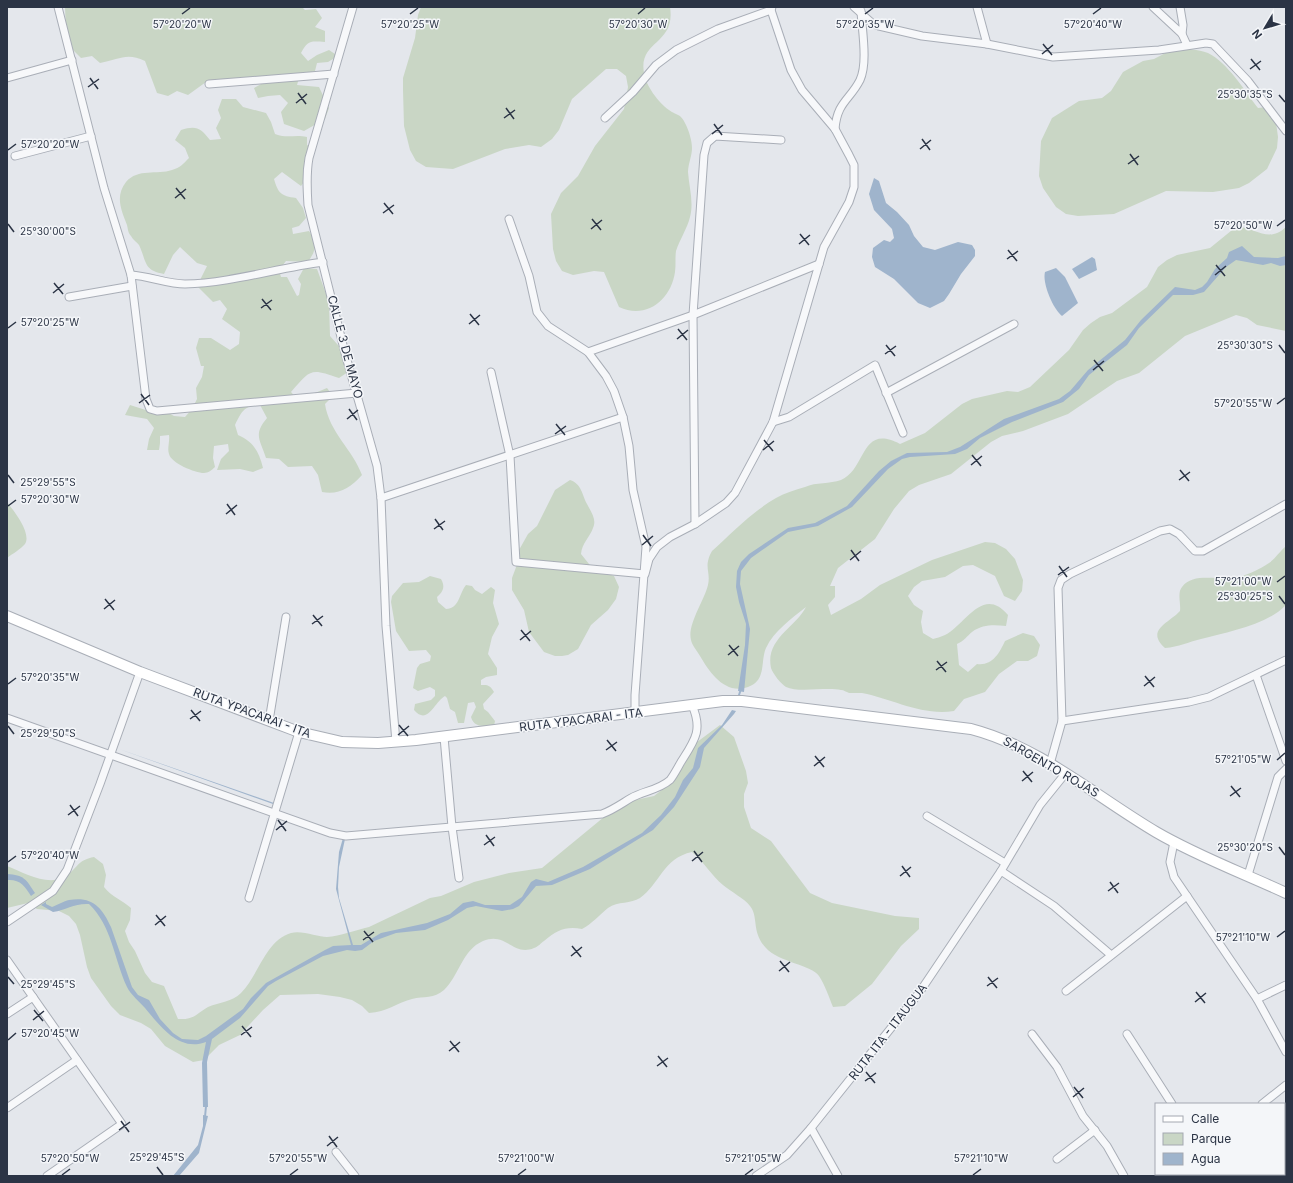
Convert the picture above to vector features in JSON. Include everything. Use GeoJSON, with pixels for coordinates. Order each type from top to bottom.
{"type":"FeatureCollection","features":[{"type":"Feature","properties":{"kind":"street"},"geometry":{"type":"LineString","coordinates":[[58,7],[104,188],[131,276],[146,399],[150,409],[157,411],[357,393]]}},
{"type":"Feature","properties":{"kind":"street","name":"CALLE 3 DE MAYO"},"geometry":{"type":"LineString","coordinates":[[353,7],[309,158],[306,174],[308,205],[377,466],[381,498],[386,626],[396,742]]}},
{"type":"Feature","properties":{"kind":"street"},"geometry":{"type":"LineString","coordinates":[[854,7],[861,9],[872,23],[879,26],[922,36],[987,44],[1053,57],[1159,50],[1187,45],[1206,43],[1213,44],[1222,51],[1248,81],[1286,131]]}},
{"type":"Feature","properties":{"kind":"street"},"geometry":{"type":"LineString","coordinates":[[977,7],[987,44]]}},
{"type":"Feature","properties":{"kind":"street"},"geometry":{"type":"LineString","coordinates":[[1153,7],[1182,34],[1187,45]]}},
{"type":"Feature","properties":{"kind":"street"},"geometry":{"type":"LineString","coordinates":[[1180,7],[1183,25],[1182,34]]}},
{"type":"Feature","properties":{"kind":"street"},"geometry":{"type":"LineString","coordinates":[[605,118],[633,92],[656,65],[676,50],[718,29],[771,8],[791,70],[802,90],[835,129],[854,165],[854,187],[849,202],[824,247],[773,422],[735,492],[726,503],[695,524],[670,537],[657,547],[649,559],[645,574]]}},
{"type":"Feature","properties":{"kind":"street"},"geometry":{"type":"LineString","coordinates":[[835,129],[836,116],[842,103],[860,80],[863,68],[861,9]]}},
{"type":"Feature","properties":{"kind":"street"},"geometry":{"type":"LineString","coordinates":[[7,78],[72,60]]}},
{"type":"Feature","properties":{"kind":"street"},"geometry":{"type":"LineString","coordinates":[[209,84],[334,74]]}},
{"type":"Feature","properties":{"kind":"street"},"geometry":{"type":"LineString","coordinates":[[15,156],[91,136]]}},
{"type":"Feature","properties":{"kind":"street"},"geometry":{"type":"LineString","coordinates":[[695,524],[693,315],[706,143],[716,136],[781,140]]}},
{"type":"Feature","properties":{"kind":"street"},"geometry":{"type":"LineString","coordinates":[[509,219],[529,276],[537,312],[548,326],[588,352],[606,376],[614,391],[623,417],[629,446],[633,490],[646,547],[635,713]]}},
{"type":"Feature","properties":{"kind":"street"},"geometry":{"type":"LineString","coordinates":[[131,276],[142,276],[183,284],[205,282],[323,262]]}},
{"type":"Feature","properties":{"kind":"street"},"geometry":{"type":"LineString","coordinates":[[588,352],[693,315],[819,264]]}},
{"type":"Feature","properties":{"kind":"street"},"geometry":{"type":"LineString","coordinates":[[69,297],[132,286]]}},
{"type":"Feature","properties":{"kind":"street"},"geometry":{"type":"LineString","coordinates":[[886,393],[1014,324]]}},
{"type":"Feature","properties":{"kind":"street"},"geometry":{"type":"LineString","coordinates":[[773,422],[789,417],[875,365],[903,433]]}},
{"type":"Feature","properties":{"kind":"street"},"geometry":{"type":"LineString","coordinates":[[491,372],[510,456],[516,562],[645,574]]}},
{"type":"Feature","properties":{"kind":"street"},"geometry":{"type":"LineString","coordinates":[[381,498],[623,417]]}},
{"type":"Feature","properties":{"kind":"street"},"geometry":{"type":"LineString","coordinates":[[1050,764],[1062,721],[1058,588],[1061,580],[1076,571],[1160,531],[1170,529],[1179,534],[1195,551],[1203,551],[1286,504]]}},
{"type":"Feature","properties":{"kind":"street","name":"RUTA YPACARAI - ITA"},"geometry":{"type":"LineString","coordinates":[[7,616],[140,672],[269,721],[299,732],[342,742],[378,743],[444,737],[723,701]]}},
{"type":"Feature","properties":{"kind":"street"},"geometry":{"type":"LineString","coordinates":[[269,721],[286,617]]}},
{"type":"Feature","properties":{"kind":"street"},"geometry":{"type":"LineString","coordinates":[[1062,721],[1189,702],[1209,697],[1286,660]]}},
{"type":"Feature","properties":{"kind":"street"},"geometry":{"type":"LineString","coordinates":[[7,922],[53,891],[67,870],[111,755],[140,672]]}},
{"type":"Feature","properties":{"kind":"street"},"geometry":{"type":"LineString","coordinates":[[1256,675],[1286,761]]}},
{"type":"Feature","properties":{"kind":"street","name":"SARGENTO ROJAS"},"geometry":{"type":"LineString","coordinates":[[723,701],[742,700],[971,729],[996,735],[1050,764],[1174,842],[1286,893]]}},
{"type":"Feature","properties":{"kind":"street"},"geometry":{"type":"LineString","coordinates":[[7,718],[111,755],[277,808],[330,833],[344,836],[602,814],[616,809],[632,798],[649,792],[670,779],[693,743],[697,732],[697,718],[692,705]]}},
{"type":"Feature","properties":{"kind":"street"},"geometry":{"type":"LineString","coordinates":[[249,898],[299,732]]}},
{"type":"Feature","properties":{"kind":"street"},"geometry":{"type":"LineString","coordinates":[[444,737],[452,827],[459,878]]}},
{"type":"Feature","properties":{"kind":"street"},"geometry":{"type":"LineString","coordinates":[[1248,875],[1278,777],[1286,769]]}},
{"type":"Feature","properties":{"kind":"street","name":"RUTA ITA - ITAUGUA"},"geometry":{"type":"LineString","coordinates":[[756,1176],[787,1155],[811,1128],[919,993],[1002,871],[1005,863],[1040,806],[1066,774]]}},
{"type":"Feature","properties":{"kind":"street"},"geometry":{"type":"LineString","coordinates":[[927,816],[1005,863]]}},
{"type":"Feature","properties":{"kind":"street"},"geometry":{"type":"LineString","coordinates":[[1174,842],[1170,862],[1174,877],[1258,999],[1286,1052]]}},
{"type":"Feature","properties":{"kind":"street"},"geometry":{"type":"LineString","coordinates":[[1002,871],[1054,906],[1111,955]]}},
{"type":"Feature","properties":{"kind":"street"},"geometry":{"type":"LineString","coordinates":[[1066,991],[1187,896]]}},
{"type":"Feature","properties":{"kind":"street"},"geometry":{"type":"LineString","coordinates":[[7,960],[122,1124],[47,1176]]}},
{"type":"Feature","properties":{"kind":"street"},"geometry":{"type":"LineString","coordinates":[[1258,999],[1286,985]]}},
{"type":"Feature","properties":{"kind":"street"},"geometry":{"type":"LineString","coordinates":[[7,1014],[33,997]]}},
{"type":"Feature","properties":{"kind":"street"},"geometry":{"type":"LineString","coordinates":[[1032,1034],[1057,1067],[1083,1116],[1107,1146],[1124,1176]]}},
{"type":"Feature","properties":{"kind":"street"},"geometry":{"type":"LineString","coordinates":[[1127,1034],[1171,1103]]}},
{"type":"Feature","properties":{"kind":"street"},"geometry":{"type":"LineString","coordinates":[[7,1108],[77,1060]]}},
{"type":"Feature","properties":{"kind":"street"},"geometry":{"type":"LineString","coordinates":[[1263,1103],[1286,1085]]}},
{"type":"Feature","properties":{"kind":"street"},"geometry":{"type":"LineString","coordinates":[[811,1128],[838,1176]]}},
{"type":"Feature","properties":{"kind":"street"},"geometry":{"type":"LineString","coordinates":[[1057,1159],[1095,1130]]}},
{"type":"Feature","properties":{"kind":"street"},"geometry":{"type":"LineString","coordinates":[[336,1152],[355,1176]]}},
{"type":"Feature","properties":{"kind":"green space"},"geometry":{"type":"Polygon","coordinates":[[[65,7],[302,7],[305,10],[316,9],[322,18],[315,27],[325,31],[325,42],[310,42],[301,53],[308,61],[329,50],[338,56],[328,62],[317,63],[315,71],[300,75],[297,85],[319,87],[329,108],[325,119],[304,131],[284,124],[281,112],[288,103],[280,95],[258,98],[254,88],[272,78],[239,78],[229,84],[206,82],[188,95],[177,91],[168,96],[157,93],[145,61],[138,58],[127,57],[100,63],[92,56],[81,58],[73,50],[66,32],[65,7]]]}},
{"type":"Feature","properties":{"kind":"green space"},"geometry":{"type":"Polygon","coordinates":[[[421,7],[670,7],[668,29],[646,54],[644,73],[647,83],[657,98],[665,107],[681,117],[688,130],[692,148],[688,172],[692,206],[689,221],[676,251],[673,282],[663,299],[656,305],[639,311],[619,307],[604,272],[594,271],[573,275],[562,271],[556,261],[553,249],[551,214],[561,193],[578,176],[595,146],[624,109],[628,87],[626,76],[617,69],[606,69],[572,99],[559,130],[552,139],[541,147],[529,145],[505,149],[453,169],[426,167],[416,161],[410,150],[404,126],[403,78],[415,38],[418,15],[421,7]]]}},
{"type":"Feature","properties":{"kind":"green space"},"geometry":{"type":"Polygon","coordinates":[[[1175,48],[1192,49],[1208,53],[1215,57],[1229,70],[1258,108],[1267,107],[1275,115],[1278,137],[1277,148],[1267,169],[1249,183],[1239,188],[1213,192],[1166,191],[1114,214],[1078,216],[1066,214],[1056,207],[1043,188],[1039,176],[1041,141],[1052,118],[1079,101],[1102,98],[1111,91],[1123,72],[1143,61],[1154,59],[1175,48]]]}},
{"type":"Feature","properties":{"kind":"green space"},"geometry":{"type":"Polygon","coordinates":[[[222,99],[236,99],[243,107],[266,113],[275,134],[307,137],[307,145],[311,147],[308,177],[301,186],[282,172],[274,179],[277,188],[281,193],[296,198],[303,208],[306,218],[299,226],[292,228],[293,234],[309,231],[314,240],[315,247],[308,262],[286,261],[279,270],[281,277],[287,277],[297,296],[299,295],[301,284],[298,279],[304,268],[317,269],[329,302],[330,336],[345,353],[348,372],[339,378],[322,373],[312,373],[307,375],[291,392],[298,400],[327,388],[333,396],[325,404],[327,414],[362,475],[344,490],[328,493],[322,492],[318,475],[312,466],[288,467],[279,459],[266,458],[259,433],[267,418],[260,405],[244,410],[235,425],[238,435],[252,444],[260,457],[263,468],[253,472],[240,469],[217,470],[221,459],[229,451],[228,444],[214,446],[213,458],[215,467],[208,472],[200,473],[184,467],[174,461],[169,454],[169,435],[160,436],[159,450],[147,450],[149,439],[154,428],[147,419],[125,415],[130,405],[152,412],[163,410],[174,416],[185,417],[192,409],[197,399],[196,388],[202,377],[204,366],[201,366],[196,348],[199,338],[211,338],[230,350],[239,344],[240,332],[222,319],[227,309],[220,300],[213,302],[197,286],[207,266],[197,263],[180,247],[173,255],[164,274],[149,268],[139,245],[129,234],[120,203],[123,187],[131,178],[142,173],[175,169],[189,158],[185,148],[175,140],[181,130],[194,128],[201,130],[210,140],[221,139],[216,128],[221,118],[218,110],[222,99]]]}},
{"type":"Feature","properties":{"kind":"green space"},"geometry":{"type":"Polygon","coordinates":[[[1237,226],[1268,235],[1280,232],[1286,227],[1286,331],[1257,325],[1247,318],[1236,315],[1185,336],[1139,373],[1117,381],[1068,414],[1023,431],[1002,436],[991,442],[951,474],[919,485],[909,491],[894,509],[875,539],[838,568],[830,586],[835,586],[835,597],[828,605],[831,615],[861,599],[880,585],[932,560],[985,542],[995,543],[1006,549],[1015,559],[1023,580],[1022,591],[1015,601],[1004,596],[995,576],[973,565],[963,566],[945,577],[922,581],[914,587],[908,596],[914,605],[923,611],[921,622],[923,633],[933,639],[945,635],[953,630],[975,610],[983,605],[991,604],[999,607],[1008,615],[1006,626],[984,626],[976,629],[957,644],[959,665],[968,672],[977,664],[991,661],[997,655],[1005,641],[1023,633],[1034,636],[1040,645],[1037,656],[1028,661],[1017,661],[999,674],[985,692],[964,699],[954,711],[942,712],[919,709],[862,693],[849,693],[835,689],[791,689],[784,686],[775,676],[771,668],[770,658],[777,641],[806,607],[783,626],[769,642],[764,653],[762,670],[758,680],[754,684],[740,689],[732,688],[719,681],[708,669],[692,644],[690,634],[691,627],[708,585],[709,556],[712,551],[759,509],[776,498],[809,485],[841,480],[856,467],[865,450],[871,443],[878,439],[887,439],[900,444],[925,433],[962,404],[972,399],[1007,391],[1018,392],[1030,387],[1069,350],[1083,330],[1091,323],[1100,317],[1112,313],[1147,287],[1158,267],[1167,260],[1177,255],[1210,248],[1237,226]]]}},
{"type":"Feature","properties":{"kind":"green space"},"geometry":{"type":"Polygon","coordinates":[[[570,480],[577,484],[581,490],[594,519],[593,528],[581,554],[593,569],[614,576],[619,587],[616,599],[608,610],[591,625],[578,649],[568,655],[555,656],[544,652],[529,632],[524,610],[512,590],[512,578],[518,562],[519,550],[528,534],[537,526],[555,490],[570,480]]]}},
{"type":"Feature","properties":{"kind":"green space"},"geometry":{"type":"Polygon","coordinates":[[[7,502],[21,522],[26,534],[26,539],[25,544],[19,550],[7,558],[7,502]]]}},
{"type":"Feature","properties":{"kind":"green space"},"geometry":{"type":"Polygon","coordinates":[[[1286,546],[1286,605],[1278,612],[1258,623],[1179,646],[1165,648],[1159,642],[1157,636],[1161,627],[1180,611],[1179,595],[1182,587],[1187,582],[1193,579],[1201,578],[1231,578],[1246,575],[1269,563],[1286,546]]]}},
{"type":"Feature","properties":{"kind":"green space"},"geometry":{"type":"Polygon","coordinates":[[[430,576],[441,579],[443,588],[437,597],[438,602],[446,609],[454,607],[466,585],[472,586],[475,590],[482,594],[491,587],[495,590],[493,603],[499,624],[492,637],[488,654],[497,668],[497,675],[486,677],[481,680],[481,685],[489,686],[494,692],[483,704],[484,709],[495,721],[494,726],[480,726],[472,721],[471,717],[476,707],[474,702],[468,703],[464,723],[458,723],[455,712],[450,709],[445,696],[427,714],[419,714],[414,710],[415,704],[431,700],[435,696],[435,690],[430,687],[418,691],[413,688],[417,668],[420,664],[430,661],[431,656],[426,650],[409,651],[396,631],[391,602],[392,596],[403,583],[419,582],[430,576]]]}},
{"type":"Feature","properties":{"kind":"green space"},"geometry":{"type":"Polygon","coordinates":[[[720,725],[734,737],[746,771],[748,783],[744,794],[744,807],[751,828],[771,841],[810,893],[832,903],[895,916],[919,918],[919,929],[901,946],[872,984],[845,1006],[833,1007],[823,983],[815,972],[778,957],[766,948],[758,936],[753,910],[750,906],[726,888],[692,852],[682,855],[674,860],[647,892],[640,898],[608,908],[582,929],[571,928],[562,930],[553,934],[537,947],[527,950],[520,949],[498,939],[483,941],[470,950],[449,984],[444,990],[436,995],[412,999],[381,1011],[369,1013],[362,1006],[352,1000],[340,997],[318,994],[280,995],[263,1010],[240,1035],[219,1045],[204,1060],[193,1062],[165,1046],[151,1029],[141,1023],[120,1015],[111,1006],[91,978],[80,935],[76,924],[69,916],[59,911],[37,909],[28,903],[7,908],[7,866],[30,876],[46,880],[54,880],[69,874],[82,861],[94,857],[103,864],[106,875],[104,887],[131,908],[130,920],[125,931],[145,973],[152,982],[164,986],[178,1019],[188,1019],[208,1007],[230,1000],[241,993],[253,977],[268,951],[282,937],[291,933],[300,932],[323,937],[343,934],[369,927],[430,898],[441,896],[474,882],[509,873],[542,868],[621,803],[654,796],[663,789],[685,764],[686,753],[693,745],[720,725]]]}},
{"type":"Feature","properties":{"kind":"water"},"geometry":{"type":"Polygon","coordinates":[[[874,178],[879,181],[886,203],[909,225],[914,236],[923,247],[935,250],[958,242],[972,245],[975,250],[975,256],[961,274],[944,301],[930,308],[918,303],[894,279],[875,267],[872,257],[873,248],[884,240],[890,242],[894,238],[892,229],[874,210],[869,194],[874,178]]]}},
{"type":"Feature","properties":{"kind":"water"},"geometry":{"type":"Polygon","coordinates":[[[1242,246],[1254,257],[1278,258],[1286,256],[1286,265],[1280,266],[1271,263],[1263,265],[1236,260],[1226,267],[1204,292],[1193,295],[1173,295],[1139,328],[1127,345],[1089,375],[1079,389],[1063,402],[1012,422],[980,438],[967,449],[955,454],[910,457],[902,459],[888,469],[852,507],[818,526],[788,532],[751,558],[741,571],[740,584],[750,629],[744,692],[738,691],[745,645],[746,624],[736,587],[737,571],[741,562],[749,554],[788,528],[815,523],[847,506],[879,471],[891,461],[907,453],[947,452],[960,447],[1004,419],[1059,399],[1070,391],[1088,370],[1125,340],[1141,320],[1175,287],[1195,290],[1202,287],[1215,269],[1227,258],[1229,252],[1242,246]]]}},
{"type":"Feature","properties":{"kind":"water"},"geometry":{"type":"Polygon","coordinates":[[[1092,257],[1095,259],[1097,270],[1079,279],[1072,269],[1092,257]]]}},
{"type":"Feature","properties":{"kind":"water"},"geometry":{"type":"Polygon","coordinates":[[[1056,268],[1065,277],[1078,303],[1062,316],[1052,302],[1044,277],[1045,272],[1056,268]]]}},
{"type":"Feature","properties":{"kind":"water"},"geometry":{"type":"Polygon","coordinates":[[[732,710],[736,711],[704,748],[700,767],[674,807],[653,830],[590,869],[552,885],[536,886],[519,906],[513,909],[502,911],[476,906],[467,908],[448,920],[425,930],[396,933],[374,941],[362,950],[347,950],[323,956],[268,986],[240,1018],[212,1039],[207,1062],[208,1107],[203,1107],[202,1063],[206,1042],[187,1044],[171,1036],[157,1023],[133,995],[127,987],[103,922],[89,904],[53,912],[41,905],[46,902],[46,904],[52,907],[77,899],[95,904],[108,920],[132,987],[138,995],[149,1000],[160,1019],[173,1033],[182,1039],[198,1040],[206,1036],[243,1009],[251,998],[266,983],[333,946],[351,945],[336,889],[339,852],[343,838],[345,839],[339,867],[339,898],[353,945],[361,945],[381,933],[427,923],[450,914],[463,903],[473,901],[485,905],[510,905],[522,897],[531,882],[536,879],[548,882],[583,867],[642,833],[661,815],[675,797],[683,780],[693,768],[698,748],[722,725],[732,710]]]}},
{"type":"Feature","properties":{"kind":"water"},"geometry":{"type":"Polygon","coordinates":[[[119,749],[274,803],[273,804],[119,749]]]}},
{"type":"Feature","properties":{"kind":"water"},"geometry":{"type":"Polygon","coordinates":[[[7,874],[17,875],[24,879],[35,893],[31,896],[27,889],[19,882],[7,880],[7,874]]]}},
{"type":"Feature","properties":{"kind":"water"},"geometry":{"type":"Polygon","coordinates":[[[203,1115],[208,1116],[199,1153],[179,1176],[173,1176],[198,1145],[203,1126],[203,1115]]]}},
{"type":"Feature","properties":{"kind":"waterway"},"geometry":{"type":"LineString","coordinates":[[738,698],[741,689]]}},
{"type":"Feature","properties":{"kind":"waterway"},"geometry":{"type":"LineString","coordinates":[[205,1117],[206,1106]]}}]}
